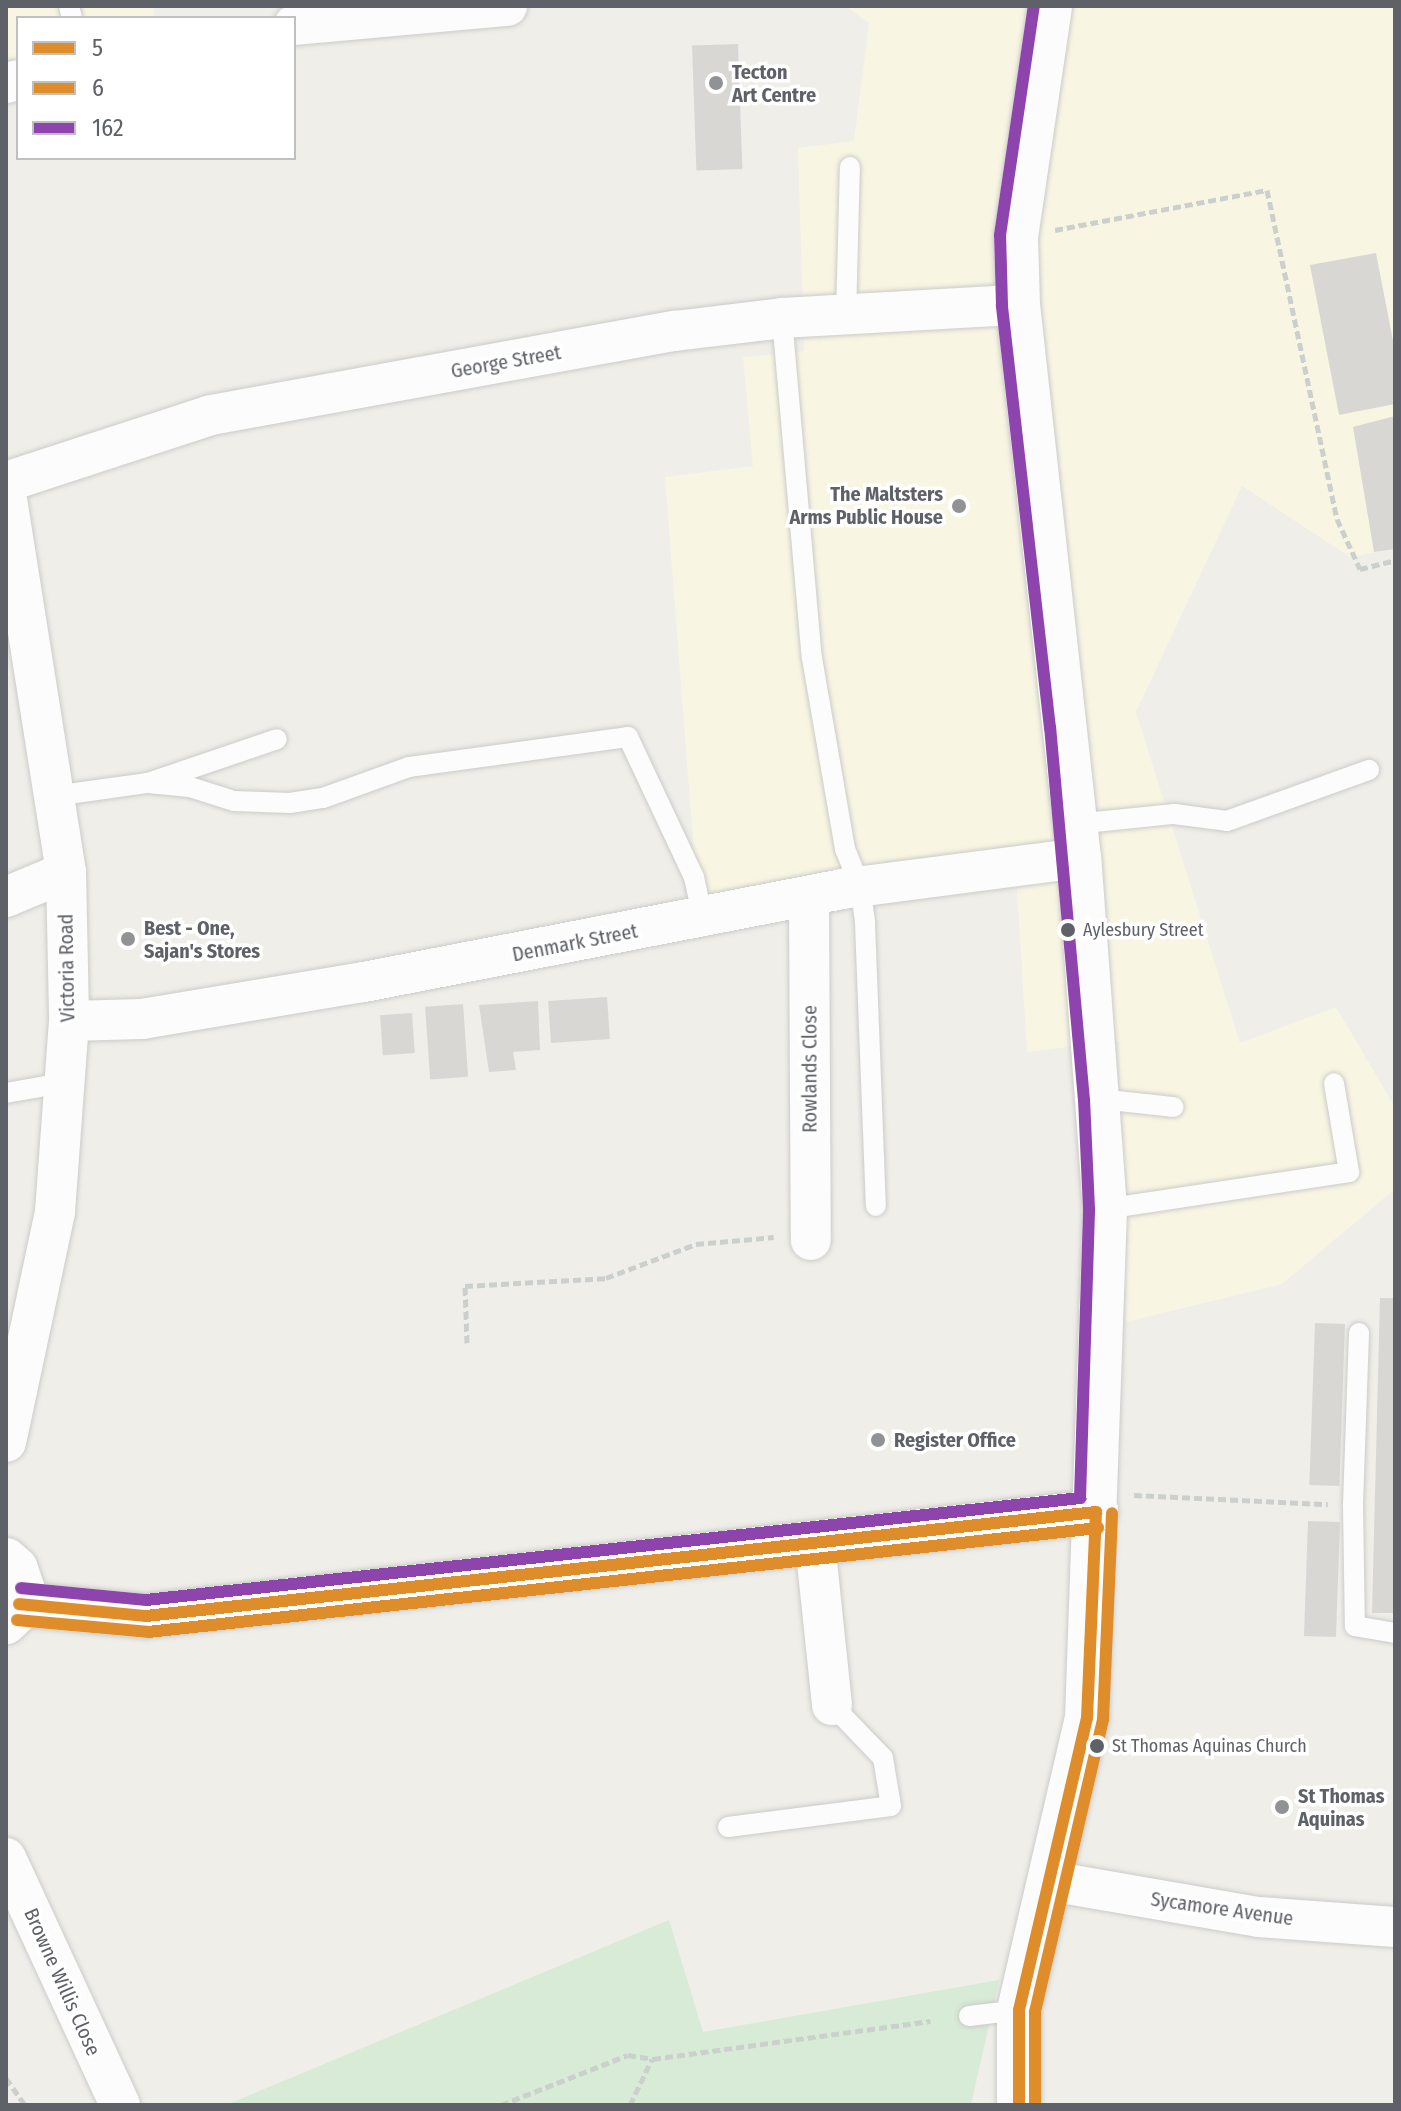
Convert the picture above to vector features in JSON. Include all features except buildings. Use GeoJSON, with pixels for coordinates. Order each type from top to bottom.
{"type":"FeatureCollection","features":[{"type":"Feature","properties":{"kind":"street"},"geometry":{"type":"LineString","coordinates":[[296,25],[507,6]]}},
{"type":"Feature","properties":{"kind":"street"},"geometry":{"type":"LineString","coordinates":[[1019,2105],[1019,2010],[1035,1928],[1050,1881],[1087,1718],[1105,1209],[1100,1099],[1077,841],[1018,305],[1016,237],[1050,6]]}},
{"type":"Feature","properties":{"kind":"street","name":"George Street"},"geometry":{"type":"LineString","coordinates":[[6,482],[211,415],[675,331],[782,318],[1018,305]]}},
{"type":"Feature","properties":{"kind":"street","name":"Victoria Road"},"geometry":{"type":"LineString","coordinates":[[6,493],[11,546],[66,872],[69,1021],[55,1212],[6,1442]]}},
{"type":"Feature","properties":{"kind":"street","name":"Denmark Street"},"geometry":{"type":"LineString","coordinates":[[69,1021],[157,1016],[703,919],[1077,841]]}},
{"type":"Feature","properties":{"kind":"street"},"geometry":{"type":"LineString","coordinates":[[6,897],[66,872]]}},
{"type":"Feature","properties":{"kind":"street","name":"Rowlands Close"},"geometry":{"type":"LineString","coordinates":[[809,899],[811,1237]]}},
{"type":"Feature","properties":{"kind":"street"},"geometry":{"type":"LineString","coordinates":[[6,1560],[21,1579],[13,1613],[146,1616],[815,1543],[1097,1502]]}},
{"type":"Feature","properties":{"kind":"street"},"geometry":{"type":"LineString","coordinates":[[815,1543],[832,1705]]}},
{"type":"Feature","properties":{"kind":"street","name":"Browne Willis Close"},"geometry":{"type":"LineString","coordinates":[[6,1858],[120,2105]]}},
{"type":"Feature","properties":{"kind":"street","name":"Sycamore Avenue"},"geometry":{"type":"LineString","coordinates":[[1050,1881],[1259,1917],[1395,1927]]}},
{"type":"Feature","properties":{"kind":"lane"},"geometry":{"type":"LineString","coordinates":[[846,316],[850,167]]}},
{"type":"Feature","properties":{"kind":"lane"},"geometry":{"type":"LineString","coordinates":[[782,318],[812,658],[845,849],[860,886],[876,1206]]}},
{"type":"Feature","properties":{"kind":"lane"},"geometry":{"type":"LineString","coordinates":[[148,783],[190,787],[234,801],[290,803],[323,798],[409,767],[628,737],[694,877],[703,919]]}},
{"type":"Feature","properties":{"kind":"lane"},"geometry":{"type":"LineString","coordinates":[[54,796],[148,783],[277,739]]}},
{"type":"Feature","properties":{"kind":"lane"},"geometry":{"type":"LineString","coordinates":[[1077,841],[1174,814],[1227,821],[1369,770]]}},
{"type":"Feature","properties":{"kind":"lane"},"geometry":{"type":"LineString","coordinates":[[6,1093],[63,1083]]}},
{"type":"Feature","properties":{"kind":"lane"},"geometry":{"type":"LineString","coordinates":[[1105,1209],[1349,1172],[1334,1083]]}},
{"type":"Feature","properties":{"kind":"lane"},"geometry":{"type":"LineString","coordinates":[[1100,1099],[1174,1107]]}},
{"type":"Feature","properties":{"kind":"lane"},"geometry":{"type":"LineString","coordinates":[[1359,1333],[1353,1505],[1355,1626],[1395,1633]]}},
{"type":"Feature","properties":{"kind":"lane"},"geometry":{"type":"LineString","coordinates":[[728,1827],[891,1806],[883,1758],[832,1705]]}},
{"type":"Feature","properties":{"kind":"lane"},"geometry":{"type":"LineString","coordinates":[[969,2016],[1019,2010]]}},
{"type":"Feature","properties":{"kind":"path"},"geometry":{"type":"LineString","coordinates":[[1016,237],[1267,190],[1337,519],[1360,569],[1395,560]]}},
{"type":"Feature","properties":{"kind":"path"},"geometry":{"type":"LineString","coordinates":[[467,1343],[465,1286],[606,1278],[696,1244],[811,1237]]}},
{"type":"Feature","properties":{"kind":"path"},"geometry":{"type":"LineString","coordinates":[[1097,1502],[1353,1505]]}},
{"type":"Feature","properties":{"kind":"path"},"geometry":{"type":"LineString","coordinates":[[501,2105],[628,2055],[653,2059],[930,2021]]}},
{"type":"Feature","properties":{"kind":"path"},"geometry":{"type":"LineString","coordinates":[[630,2105],[653,2059]]}},
{"type":"Feature","properties":{"kind":"path"},"geometry":{"type":"LineString","coordinates":[[6,2078],[25,2105]]}},
{"type":"Feature","properties":{"kind":"shaded area"},"geometry":{"type":"Polygon","coordinates":[[[6,6],[153,6],[154,16],[16,16],[16,62],[6,65],[6,6]]]}},
{"type":"Feature","properties":{"kind":"shaded area"},"geometry":{"type":"Polygon","coordinates":[[[845,6],[1395,6],[1395,549],[1350,557],[1242,486],[1136,712],[1240,1043],[1336,1007],[1395,1107],[1395,1189],[1282,1284],[1126,1322],[1119,1041],[1027,1052],[1017,888],[816,886],[698,905],[665,477],[753,466],[743,357],[804,351],[798,148],[854,141],[869,23],[845,6]]]}},
{"type":"Feature","properties":{"kind":"green space"},"geometry":{"type":"Polygon","coordinates":[[[669,1920],[703,2032],[999,1980],[971,2105],[226,2105],[669,1920]]]}},
{"type":"Feature","properties":{"kind":"transit line","name":"162"},"geometry":{"type":"LineString","coordinates":[[21,1588],[146,1600],[1080,1498],[1089,1209],[1084,1100],[1050,728],[1002,305],[1000,235],[1034,6]]}},
{"type":"Feature","properties":{"kind":"transit line","name":"5"},"geometry":{"type":"LineString","coordinates":[[19,1604],[146,1616],[1096,1512]]}},
{"type":"Feature","properties":{"kind":"transit line","name":"5"},"geometry":{"type":"LineString","coordinates":[[1019,2105],[1019,2010],[1087,1718],[1096,1512]]}},
{"type":"Feature","properties":{"kind":"transit line","name":"6"},"geometry":{"type":"LineString","coordinates":[[1035,2105],[1035,2012],[1103,1720],[1112,1513]]}},
{"type":"Feature","properties":{"kind":"transit line","name":"6"},"geometry":{"type":"LineString","coordinates":[[17,1620],[148,1632],[1098,1528]]}},
{"type":"Feature","properties":{"kind":"place","name":"Tecton Art Centre"},"geometry":{"type":"Point","coordinates":[716,83]}},
{"type":"Feature","properties":{"kind":"place","name":"The Maltsters Arms Public House"},"geometry":{"type":"Point","coordinates":[959,506]}},
{"type":"Feature","properties":{"kind":"place","name":"Aylesbury Street"},"geometry":{"type":"Point","coordinates":[1068,930]}},
{"type":"Feature","properties":{"kind":"place","name":"Best - One, Sajan's Stores"},"geometry":{"type":"Point","coordinates":[128,939]}},
{"type":"Feature","properties":{"kind":"place","name":"Register Office"},"geometry":{"type":"Point","coordinates":[878,1440]}},
{"type":"Feature","properties":{"kind":"place","name":"St Thomas Aquinas Church"},"geometry":{"type":"Point","coordinates":[1097,1746]}},
{"type":"Feature","properties":{"kind":"place","name":"St Thomas Aquinas"},"geometry":{"type":"Point","coordinates":[1282,1807]}}]}
